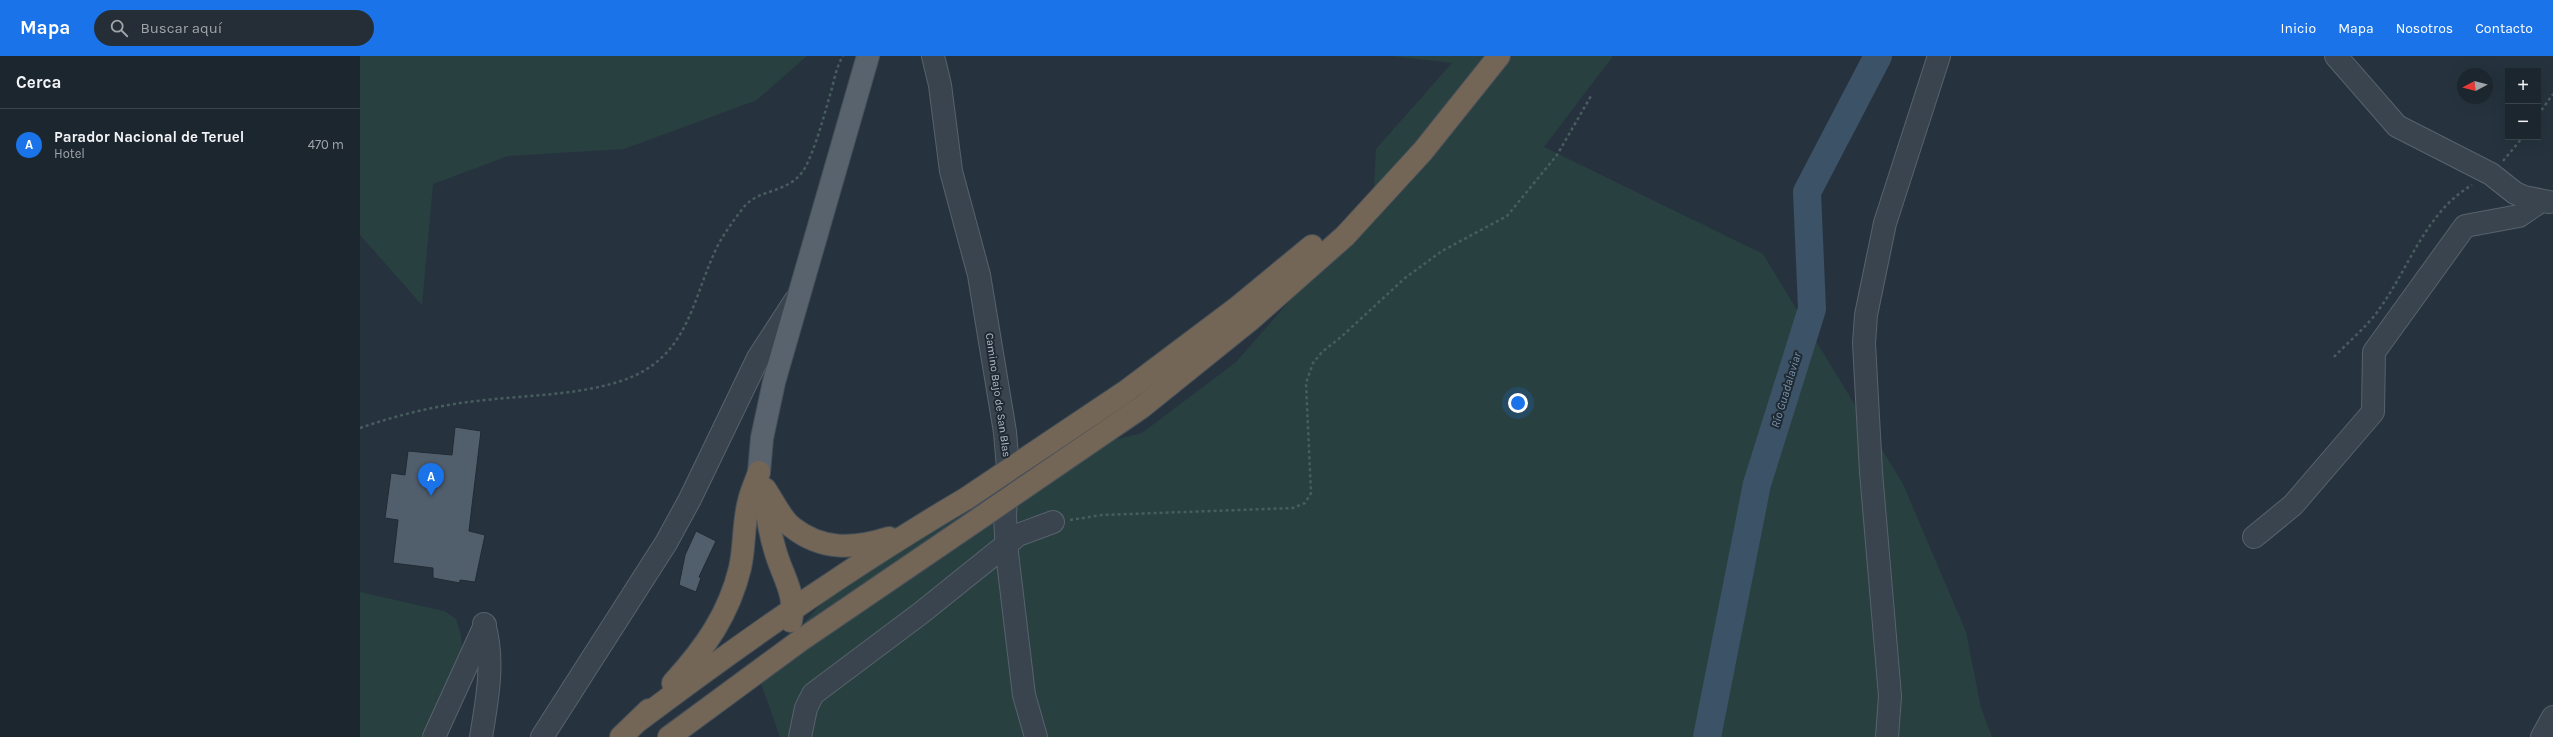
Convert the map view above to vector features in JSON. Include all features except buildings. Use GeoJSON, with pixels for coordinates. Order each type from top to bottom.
{"type":"FeatureCollection","features":[{"type":"Feature","properties":{"kind":"highway"},"geometry":{"type":"LineString","coordinates":[[669,737],[801,640],[1142,407],[1250,320],[1345,236],[1423,151],[1499,56]]}},
{"type":"Feature","properties":{"kind":"highway"},"geometry":{"type":"LineString","coordinates":[[638,721],[793,609],[911,531],[967,498],[1125,392],[1238,307],[1423,151]]}},
{"type":"Feature","properties":{"kind":"highway"},"geometry":{"type":"LineString","coordinates":[[762,481],[791,527],[825,545],[865,546],[911,531]]}},
{"type":"Feature","properties":{"kind":"highway"},"geometry":{"type":"LineString","coordinates":[[656,737],[706,696],[771,651],[788,634],[793,609],[791,589],[775,552],[766,519],[762,481]]}},
{"type":"Feature","properties":{"kind":"highway"},"geometry":{"type":"LineString","coordinates":[[621,737],[638,721],[690,664],[717,628],[738,575],[749,501],[762,481]]}},
{"type":"Feature","properties":{"kind":"main road"},"geometry":{"type":"LineString","coordinates":[[762,481],[760,454],[768,408],[868,56]]}},
{"type":"Feature","properties":{"kind":"street","name":"Camino Bajo de San Blas"},"geometry":{"type":"LineString","coordinates":[[933,56],[940,85],[951,171],[980,275],[1005,432],[1008,469],[1005,516],[1006,544],[1024,695],[1036,737]]}},
{"type":"Feature","properties":{"kind":"street"},"geometry":{"type":"LineString","coordinates":[[1887,737],[1890,696],[1871,472],[1864,343],[1866,315],[1885,223],[1938,56]]}},
{"type":"Feature","properties":{"kind":"street"},"geometry":{"type":"LineString","coordinates":[[2336,56],[2397,126],[2491,174],[2515,193],[2547,202]]}},
{"type":"Feature","properties":{"kind":"street"},"geometry":{"type":"LineString","coordinates":[[2254,537],[2293,505],[2373,412],[2374,352],[2465,226],[2519,216],[2547,202]]}},
{"type":"Feature","properties":{"kind":"street"},"geometry":{"type":"LineString","coordinates":[[542,737],[666,543],[690,500],[758,358],[799,295]]}},
{"type":"Feature","properties":{"kind":"street"},"geometry":{"type":"LineString","coordinates":[[800,737],[806,708],[813,694],[921,613],[1018,535],[1053,522]]}},
{"type":"Feature","properties":{"kind":"street"},"geometry":{"type":"LineString","coordinates":[[434,737],[483,620],[489,638],[489,660],[481,737]]}},
{"type":"Feature","properties":{"kind":"street"},"geometry":{"type":"LineString","coordinates":[[2542,737],[2553,717]]}},
{"type":"Feature","properties":{"kind":"path"},"geometry":{"type":"LineString","coordinates":[[360,428],[401,414],[458,403],[581,391],[603,386],[639,373],[662,358],[680,336],[718,246],[748,201],[788,185],[796,180],[805,168],[815,146],[843,56]]}},
{"type":"Feature","properties":{"kind":"path"},"geometry":{"type":"LineString","coordinates":[[2541,111],[2553,94]]}},
{"type":"Feature","properties":{"kind":"path"},"geometry":{"type":"LineString","coordinates":[[1053,522],[1102,515],[1293,508],[1305,503],[1311,493],[1306,383],[1313,363],[1322,352],[1341,338],[1405,278],[1442,251],[1507,216],[1557,155],[1591,96]]}},
{"type":"Feature","properties":{"kind":"path"},"geometry":{"type":"LineString","coordinates":[[2334,357],[2380,309],[2436,215],[2461,192],[2491,174],[2520,140]]}},
{"type":"Feature","properties":{"kind":"green space"},"geometry":{"type":"Polygon","coordinates":[[[360,56],[807,56],[757,100],[624,149],[508,156],[433,184],[422,305],[360,235],[360,56]]]}},
{"type":"Feature","properties":{"kind":"green space"},"geometry":{"type":"Polygon","coordinates":[[[1392,56],[1613,56],[1544,147],[1763,254],[1903,484],[1966,632],[1981,708],[1992,737],[780,737],[758,675],[882,535],[1007,467],[1142,433],[1236,362],[1373,206],[1376,149],[1452,63],[1392,56]]]}},
{"type":"Feature","properties":{"kind":"green space"},"geometry":{"type":"Polygon","coordinates":[[[360,592],[444,611],[456,619],[461,635],[462,654],[443,737],[360,737],[360,592]]]}},
{"type":"Feature","properties":{"kind":"waterway","name":"Río Guadalaviar"},"geometry":{"type":"LineString","coordinates":[[1707,737],[1757,484],[1812,309],[1807,192],[1878,56]]}},
{"type":"Feature","properties":{"kind":"place","name":"Parador Nacional de Teruel"},"geometry":{"type":"Point","coordinates":[431,496]}}]}
